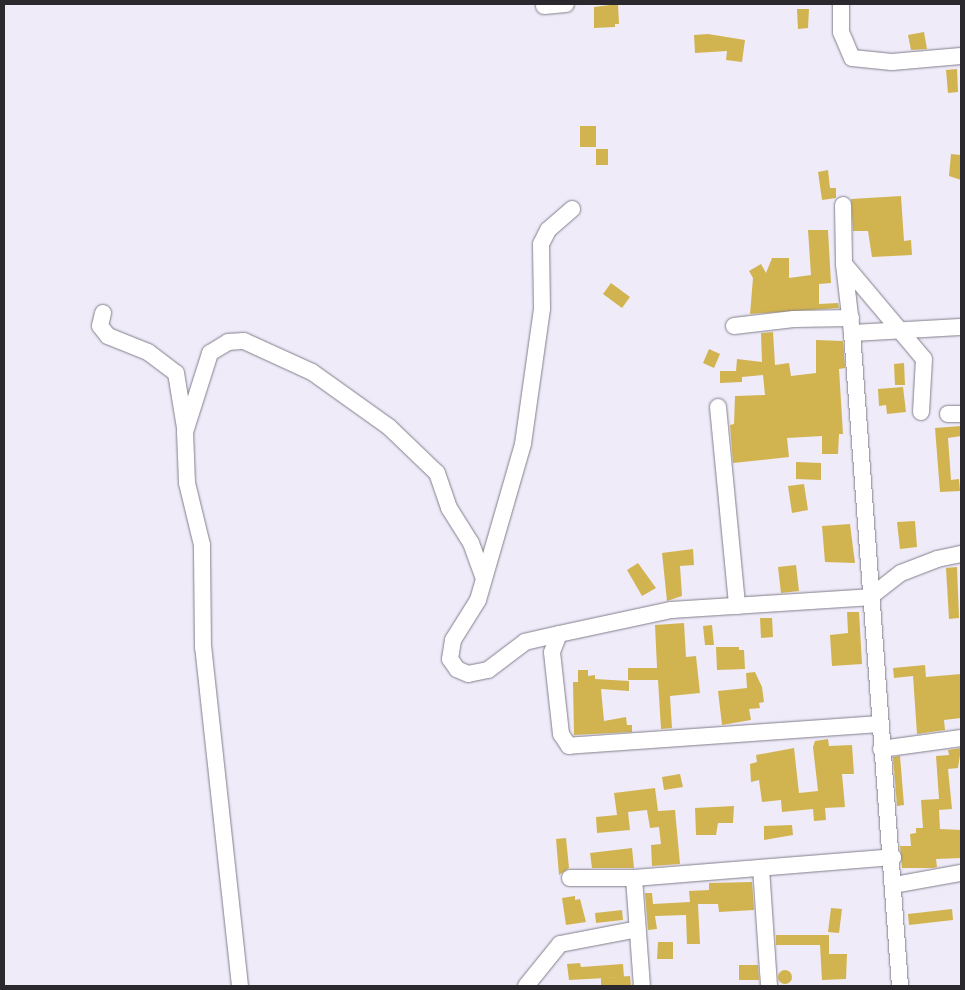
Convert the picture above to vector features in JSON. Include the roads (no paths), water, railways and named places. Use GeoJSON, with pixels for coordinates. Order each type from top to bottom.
{"type":"FeatureCollection","features":[{"type":"Feature","properties":{"kind":"street"},"geometry":{"type":"LineString","coordinates":[[544,6],[566,4]]}},
{"type":"Feature","properties":{"kind":"street"},"geometry":{"type":"LineString","coordinates":[[841,4],[841,32],[852,58],[892,62],[961,56]]}},
{"type":"Feature","properties":{"kind":"street"},"geometry":{"type":"LineString","coordinates":[[843,205],[844,264],[851,325],[881,749],[893,857],[900,986]]}},
{"type":"Feature","properties":{"kind":"street"},"geometry":{"type":"LineString","coordinates":[[572,209],[548,230],[541,244],[542,308],[523,444],[483,576],[478,600],[452,640],[450,659],[457,669],[468,674],[488,670],[525,642],[671,610],[870,597],[901,573],[937,559],[961,554]]}},
{"type":"Feature","properties":{"kind":"street"},"geometry":{"type":"LineString","coordinates":[[844,264],[902,330],[924,359],[921,412]]}},
{"type":"Feature","properties":{"kind":"street"},"geometry":{"type":"LineString","coordinates":[[104,313],[100,326],[108,336],[148,352],[176,373],[185,432],[187,483],[202,545],[203,648],[240,986]]}},
{"type":"Feature","properties":{"kind":"street"},"geometry":{"type":"LineString","coordinates":[[734,326],[794,319],[902,330],[961,326]]}},
{"type":"Feature","properties":{"kind":"street"},"geometry":{"type":"LineString","coordinates":[[185,432],[210,353],[228,342],[244,340],[312,372],[395,432],[437,473],[449,508],[471,543],[483,576]]}},
{"type":"Feature","properties":{"kind":"street"},"geometry":{"type":"LineString","coordinates":[[718,407],[737,606]]}},
{"type":"Feature","properties":{"kind":"street"},"geometry":{"type":"LineString","coordinates":[[558,634],[552,652],[561,734],[569,746],[880,724]]}},
{"type":"Feature","properties":{"kind":"street"},"geometry":{"type":"LineString","coordinates":[[881,749],[961,738]]}},
{"type":"Feature","properties":{"kind":"street"},"geometry":{"type":"LineString","coordinates":[[570,878],[634,878],[893,857]]}},
{"type":"Feature","properties":{"kind":"street"},"geometry":{"type":"LineString","coordinates":[[761,868],[769,986]]}},
{"type":"Feature","properties":{"kind":"street"},"geometry":{"type":"LineString","coordinates":[[894,885],[961,874]]}},
{"type":"Feature","properties":{"kind":"street"},"geometry":{"type":"LineString","coordinates":[[634,878],[642,986]]}},
{"type":"Feature","properties":{"kind":"street"},"geometry":{"type":"LineString","coordinates":[[526,986],[560,944],[638,929]]}}]}
